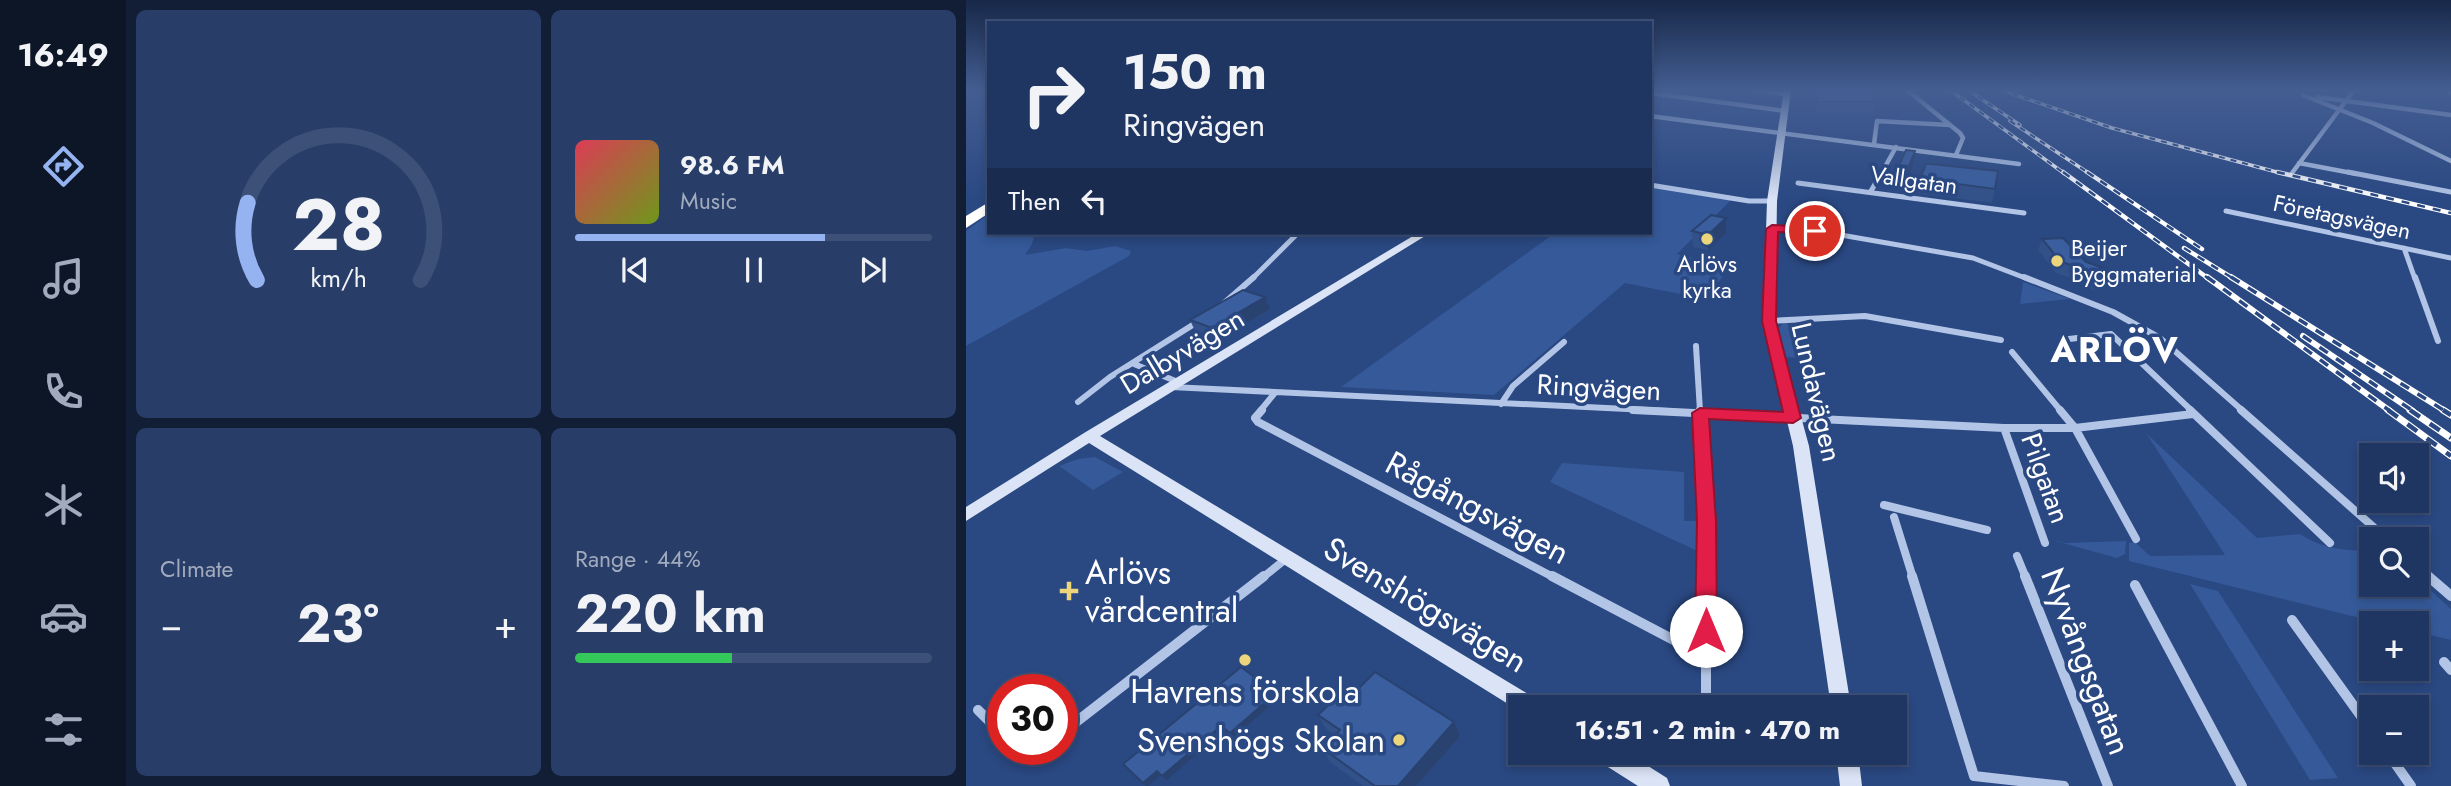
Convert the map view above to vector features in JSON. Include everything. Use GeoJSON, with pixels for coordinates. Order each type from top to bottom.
{"type":"FeatureCollection","features":[{"type":"Feature","properties":{"kind":"highway"},"geometry":{"type":"LineString","coordinates":[[966,214],[987,199]]}},
{"type":"Feature","properties":{"kind":"highway"},"geometry":{"type":"LineString","coordinates":[[966,223],[987,207]]}},
{"type":"Feature","properties":{"kind":"main road","name":"Lundavägen"},"geometry":{"type":"LineString","coordinates":[[1783,127],[1772,201],[1769,321],[1801,446],[1839,695]]}},
{"type":"Feature","properties":{"kind":"main road","name":"Dalbyvägen"},"geometry":{"type":"LineString","coordinates":[[966,515],[1089,436],[1422,235]]}},
{"type":"Feature","properties":{"kind":"main road","name":"Svenshögsvägen"},"geometry":{"type":"LineString","coordinates":[[1089,436],[1511,695]]}},
{"type":"Feature","properties":{"kind":"main road"},"geometry":{"type":"LineString","coordinates":[[1626,765],[1659,786]]}},
{"type":"Feature","properties":{"kind":"main road"},"geometry":{"type":"LineString","coordinates":[[1849,765],[1851,786]]}},
{"type":"Feature","properties":{"kind":"street"},"geometry":{"type":"LineString","coordinates":[[1733,127],[2019,164]]}},
{"type":"Feature","properties":{"kind":"street"},"geometry":{"type":"LineString","coordinates":[[1874,144],[1876,127]]}},
{"type":"Feature","properties":{"kind":"street"},"geometry":{"type":"LineString","coordinates":[[1952,127],[1963,138],[1956,155]]}},
{"type":"Feature","properties":{"kind":"street"},"geometry":{"type":"LineString","coordinates":[[2292,173],[2326,127]]}},
{"type":"Feature","properties":{"kind":"street"},"geometry":{"type":"LineString","coordinates":[[2377,127],[2451,161]]}},
{"type":"Feature","properties":{"kind":"street"},"geometry":{"type":"LineString","coordinates":[[1871,191],[1896,147]]}},
{"type":"Feature","properties":{"kind":"street"},"geometry":{"type":"LineString","coordinates":[[2299,163],[2451,192]]}},
{"type":"Feature","properties":{"kind":"street","name":"Vallgatan"},"geometry":{"type":"LineString","coordinates":[[1798,183],[2024,213]]}},
{"type":"Feature","properties":{"kind":"street"},"geometry":{"type":"LineString","coordinates":[[1652,185],[1749,201],[1772,201]]}},
{"type":"Feature","properties":{"kind":"street","name":"Företagsvägen"},"geometry":{"type":"LineString","coordinates":[[2226,211],[2451,258]]}},
{"type":"Feature","properties":{"kind":"street"},"geometry":{"type":"LineString","coordinates":[[1772,229],[1818,231],[1965,256],[2130,319],[2160,338],[2373,527]]}},
{"type":"Feature","properties":{"kind":"street"},"geometry":{"type":"LineString","coordinates":[[1212,312],[1269,265],[1296,235]]}},
{"type":"Feature","properties":{"kind":"street"},"geometry":{"type":"LineString","coordinates":[[2404,248],[2438,341]]}},
{"type":"Feature","properties":{"kind":"street"},"geometry":{"type":"LineString","coordinates":[[1769,321],[1866,316],[2001,340]]}},
{"type":"Feature","properties":{"kind":"street"},"geometry":{"type":"LineString","coordinates":[[1077,402],[1100,383],[1204,318]]}},
{"type":"Feature","properties":{"kind":"street"},"geometry":{"type":"LineString","coordinates":[[2069,338],[2111,334],[2330,543]]}},
{"type":"Feature","properties":{"kind":"street"},"geometry":{"type":"LineString","coordinates":[[1501,404],[1513,386],[1564,342]]}},
{"type":"Feature","properties":{"kind":"street"},"geometry":{"type":"LineString","coordinates":[[1696,346],[1706,521],[1706,695]]}},
{"type":"Feature","properties":{"kind":"street"},"geometry":{"type":"LineString","coordinates":[[2012,352],[2075,428],[2136,539]]}},
{"type":"Feature","properties":{"kind":"street","name":"Ringvägen"},"geometry":{"type":"LineString","coordinates":[[1134,364],[1175,385],[1274,394],[2004,428],[2075,428],[2193,414]]}},
{"type":"Feature","properties":{"kind":"street","name":"Rågångsvägen"},"geometry":{"type":"LineString","coordinates":[[1274,394],[1257,412],[1255,418],[1258,422],[1706,657]]}},
{"type":"Feature","properties":{"kind":"street","name":"Pilgatan"},"geometry":{"type":"LineString","coordinates":[[2004,428],[2045,543]]}},
{"type":"Feature","properties":{"kind":"street"},"geometry":{"type":"LineString","coordinates":[[1884,505],[1987,530]]}},
{"type":"Feature","properties":{"kind":"street"},"geometry":{"type":"LineString","coordinates":[[1894,517],[1974,776],[2064,786]]}},
{"type":"Feature","properties":{"kind":"street","name":"Nyvångsgatan"},"geometry":{"type":"LineString","coordinates":[[2017,555],[2108,786]]}},
{"type":"Feature","properties":{"kind":"street","name":"Svenshögsvägen"},"geometry":{"type":"LineString","coordinates":[[1078,721],[1287,558]]}},
{"type":"Feature","properties":{"kind":"street"},"geometry":{"type":"LineString","coordinates":[[2429,577],[2451,596]]}},
{"type":"Feature","properties":{"kind":"street"},"geometry":{"type":"LineString","coordinates":[[2135,585],[2242,786]]}},
{"type":"Feature","properties":{"kind":"street"},"geometry":{"type":"LineString","coordinates":[[2292,620],[2359,713]]}},
{"type":"Feature","properties":{"kind":"street"},"geometry":{"type":"LineString","coordinates":[[978,710],[987,719]]}},
{"type":"Feature","properties":{"kind":"street"},"geometry":{"type":"LineString","coordinates":[[2396,765],[2411,786]]}},
{"type":"Feature","properties":{"kind":"shaded area"},"geometry":{"type":"Polygon","coordinates":[[[1652,186],[1731,200],[1677,254],[1730,267],[1705,299],[1625,283],[1494,395],[1341,387],[1552,235],[1652,235],[1652,186]]]}},
{"type":"Feature","properties":{"kind":"shaded area"},"geometry":{"type":"Polygon","coordinates":[[[987,215],[987,235],[1034,235],[1025,255],[1066,248],[1087,251],[1115,246],[1131,251],[1129,256],[966,346],[966,231],[987,215]]]}},
{"type":"Feature","properties":{"kind":"shaded area"},"geometry":{"type":"Polygon","coordinates":[[[2023,282],[2070,299],[2020,304],[2023,282]]]}},
{"type":"Feature","properties":{"kind":"shaded area"},"geometry":{"type":"Polygon","coordinates":[[[1787,322],[1799,358],[1786,357],[1779,328],[1787,322]]]}},
{"type":"Feature","properties":{"kind":"shaded area"},"geometry":{"type":"Polygon","coordinates":[[[2146,433],[2257,538],[2300,534],[2316,543],[2334,548],[2359,550],[2359,597],[2429,597],[2429,589],[2451,609],[2451,640],[2429,635],[2429,611],[2359,611],[2359,618],[2129,561],[2129,543],[2135,542],[2150,556],[2225,555],[2146,433]]]}},
{"type":"Feature","properties":{"kind":"shaded area"},"geometry":{"type":"Polygon","coordinates":[[[1095,457],[1123,472],[1093,490],[1059,466],[1078,459],[1095,457]]]}},
{"type":"Feature","properties":{"kind":"shaded area"},"geometry":{"type":"Polygon","coordinates":[[[1562,463],[1684,472],[1684,521],[1706,521],[1706,555],[1550,482],[1562,463]]]}},
{"type":"Feature","properties":{"kind":"shaded area"},"geometry":{"type":"Polygon","coordinates":[[[2048,539],[2065,543],[2126,541],[2125,554],[2117,558],[2048,539]]]}},
{"type":"Feature","properties":{"kind":"shaded area"},"geometry":{"type":"Polygon","coordinates":[[[2190,584],[2218,591],[2338,778],[2310,780],[2190,584]]]}},
{"type":"Feature","properties":{"kind":"building"},"geometry":{"type":"Polygon","coordinates":[[[1906,150],[1915,151],[1909,166],[1899,165],[1906,150]]]}},
{"type":"Feature","properties":{"kind":"building"},"geometry":{"type":"Polygon","coordinates":[[[1926,164],[1998,171],[1995,189],[1920,179],[1926,164]]]}},
{"type":"Feature","properties":{"kind":"building"},"geometry":{"type":"Polygon","coordinates":[[[1711,215],[1726,218],[1708,235],[1692,231],[1711,215]]]}},
{"type":"Feature","properties":{"kind":"building"},"geometry":{"type":"Polygon","coordinates":[[[2063,238],[2086,262],[2112,271],[2103,279],[2076,270],[2078,268],[2060,261],[2042,239],[2063,238]]]}},
{"type":"Feature","properties":{"kind":"building"},"geometry":{"type":"Polygon","coordinates":[[[1243,290],[1265,297],[1212,328],[1190,320],[1243,290]]]}},
{"type":"Feature","properties":{"kind":"building"},"geometry":{"type":"Polygon","coordinates":[[[1241,667],[1261,682],[1253,689],[1268,700],[1230,733],[1221,726],[1162,776],[1157,771],[1143,783],[1123,764],[1241,667]]]}},
{"type":"Feature","properties":{"kind":"building","name":"Svenshögs Skolan"},"geometry":{"type":"Polygon","coordinates":[[[1375,672],[1454,722],[1398,786],[1375,786],[1322,748],[1340,730],[1318,715],[1345,689],[1353,694],[1375,672]]]}},
{"type":"Feature","properties":{"kind":"railway"},"geometry":{"type":"LineString","coordinates":[[2000,127],[2065,174]]}},
{"type":"Feature","properties":{"kind":"railway"},"geometry":{"type":"LineString","coordinates":[[2019,127],[2089,173]]}},
{"type":"Feature","properties":{"kind":"railway"},"geometry":{"type":"LineString","coordinates":[[2108,127],[2284,174]]}},
{"type":"Feature","properties":{"kind":"railway"},"geometry":{"type":"LineString","coordinates":[[2063,172],[2209,279]]}},
{"type":"Feature","properties":{"kind":"railway"},"geometry":{"type":"LineString","coordinates":[[2277,172],[2451,213]]}},
{"type":"Feature","properties":{"kind":"railway"},"geometry":{"type":"LineString","coordinates":[[2089,173],[2202,249]]}},
{"type":"Feature","properties":{"kind":"railway"},"geometry":{"type":"LineString","coordinates":[[2184,248],[2234,279]]}},
{"type":"Feature","properties":{"kind":"railway"},"geometry":{"type":"LineString","coordinates":[[2207,277],[2390,411]]}},
{"type":"Feature","properties":{"kind":"railway"},"geometry":{"type":"LineString","coordinates":[[2231,277],[2445,411]]}},
{"type":"Feature","properties":{"kind":"railway"},"geometry":{"type":"LineString","coordinates":[[2303,336],[2413,411]]}},
{"type":"Feature","properties":{"kind":"railway"},"geometry":{"type":"LineString","coordinates":[[2388,410],[2451,456]]}},
{"type":"Feature","properties":{"kind":"railway"},"geometry":{"type":"LineString","coordinates":[[2410,410],[2451,438]]}},
{"type":"Feature","properties":{"kind":"railway"},"geometry":{"type":"LineString","coordinates":[[2443,410],[2451,415]]}},
{"type":"Feature","properties":{"kind":"place","name":"Arlövs kyrka"},"geometry":{"type":"Point","coordinates":[1707,239]}},
{"type":"Feature","properties":{"kind":"place","name":"Beijer Byggmaterial"},"geometry":{"type":"Point","coordinates":[2057,261]}},
{"type":"Feature","properties":{"kind":"place","name":"Arlövs vårdcentral"},"geometry":{"type":"Point","coordinates":[1069,591]}},
{"type":"Feature","properties":{"kind":"place","name":"Havrens förskola"},"geometry":{"type":"Point","coordinates":[1245,660]}},
{"type":"Feature","properties":{"kind":"place","name":"Svenshögs Skolan"},"geometry":{"type":"Point","coordinates":[1399,740]}},
{"type":"Feature","properties":{"kind":"district","name":"ARLÖV"},"geometry":{"type":"Point","coordinates":[2115,350]}},
{"type":"Feature","properties":{"kind":"route"},"geometry":{"type":"LineString","coordinates":[[1706,631],[1706,521],[1700,413],[1793,418],[1769,321],[1772,229],[1815,231]]}}]}
